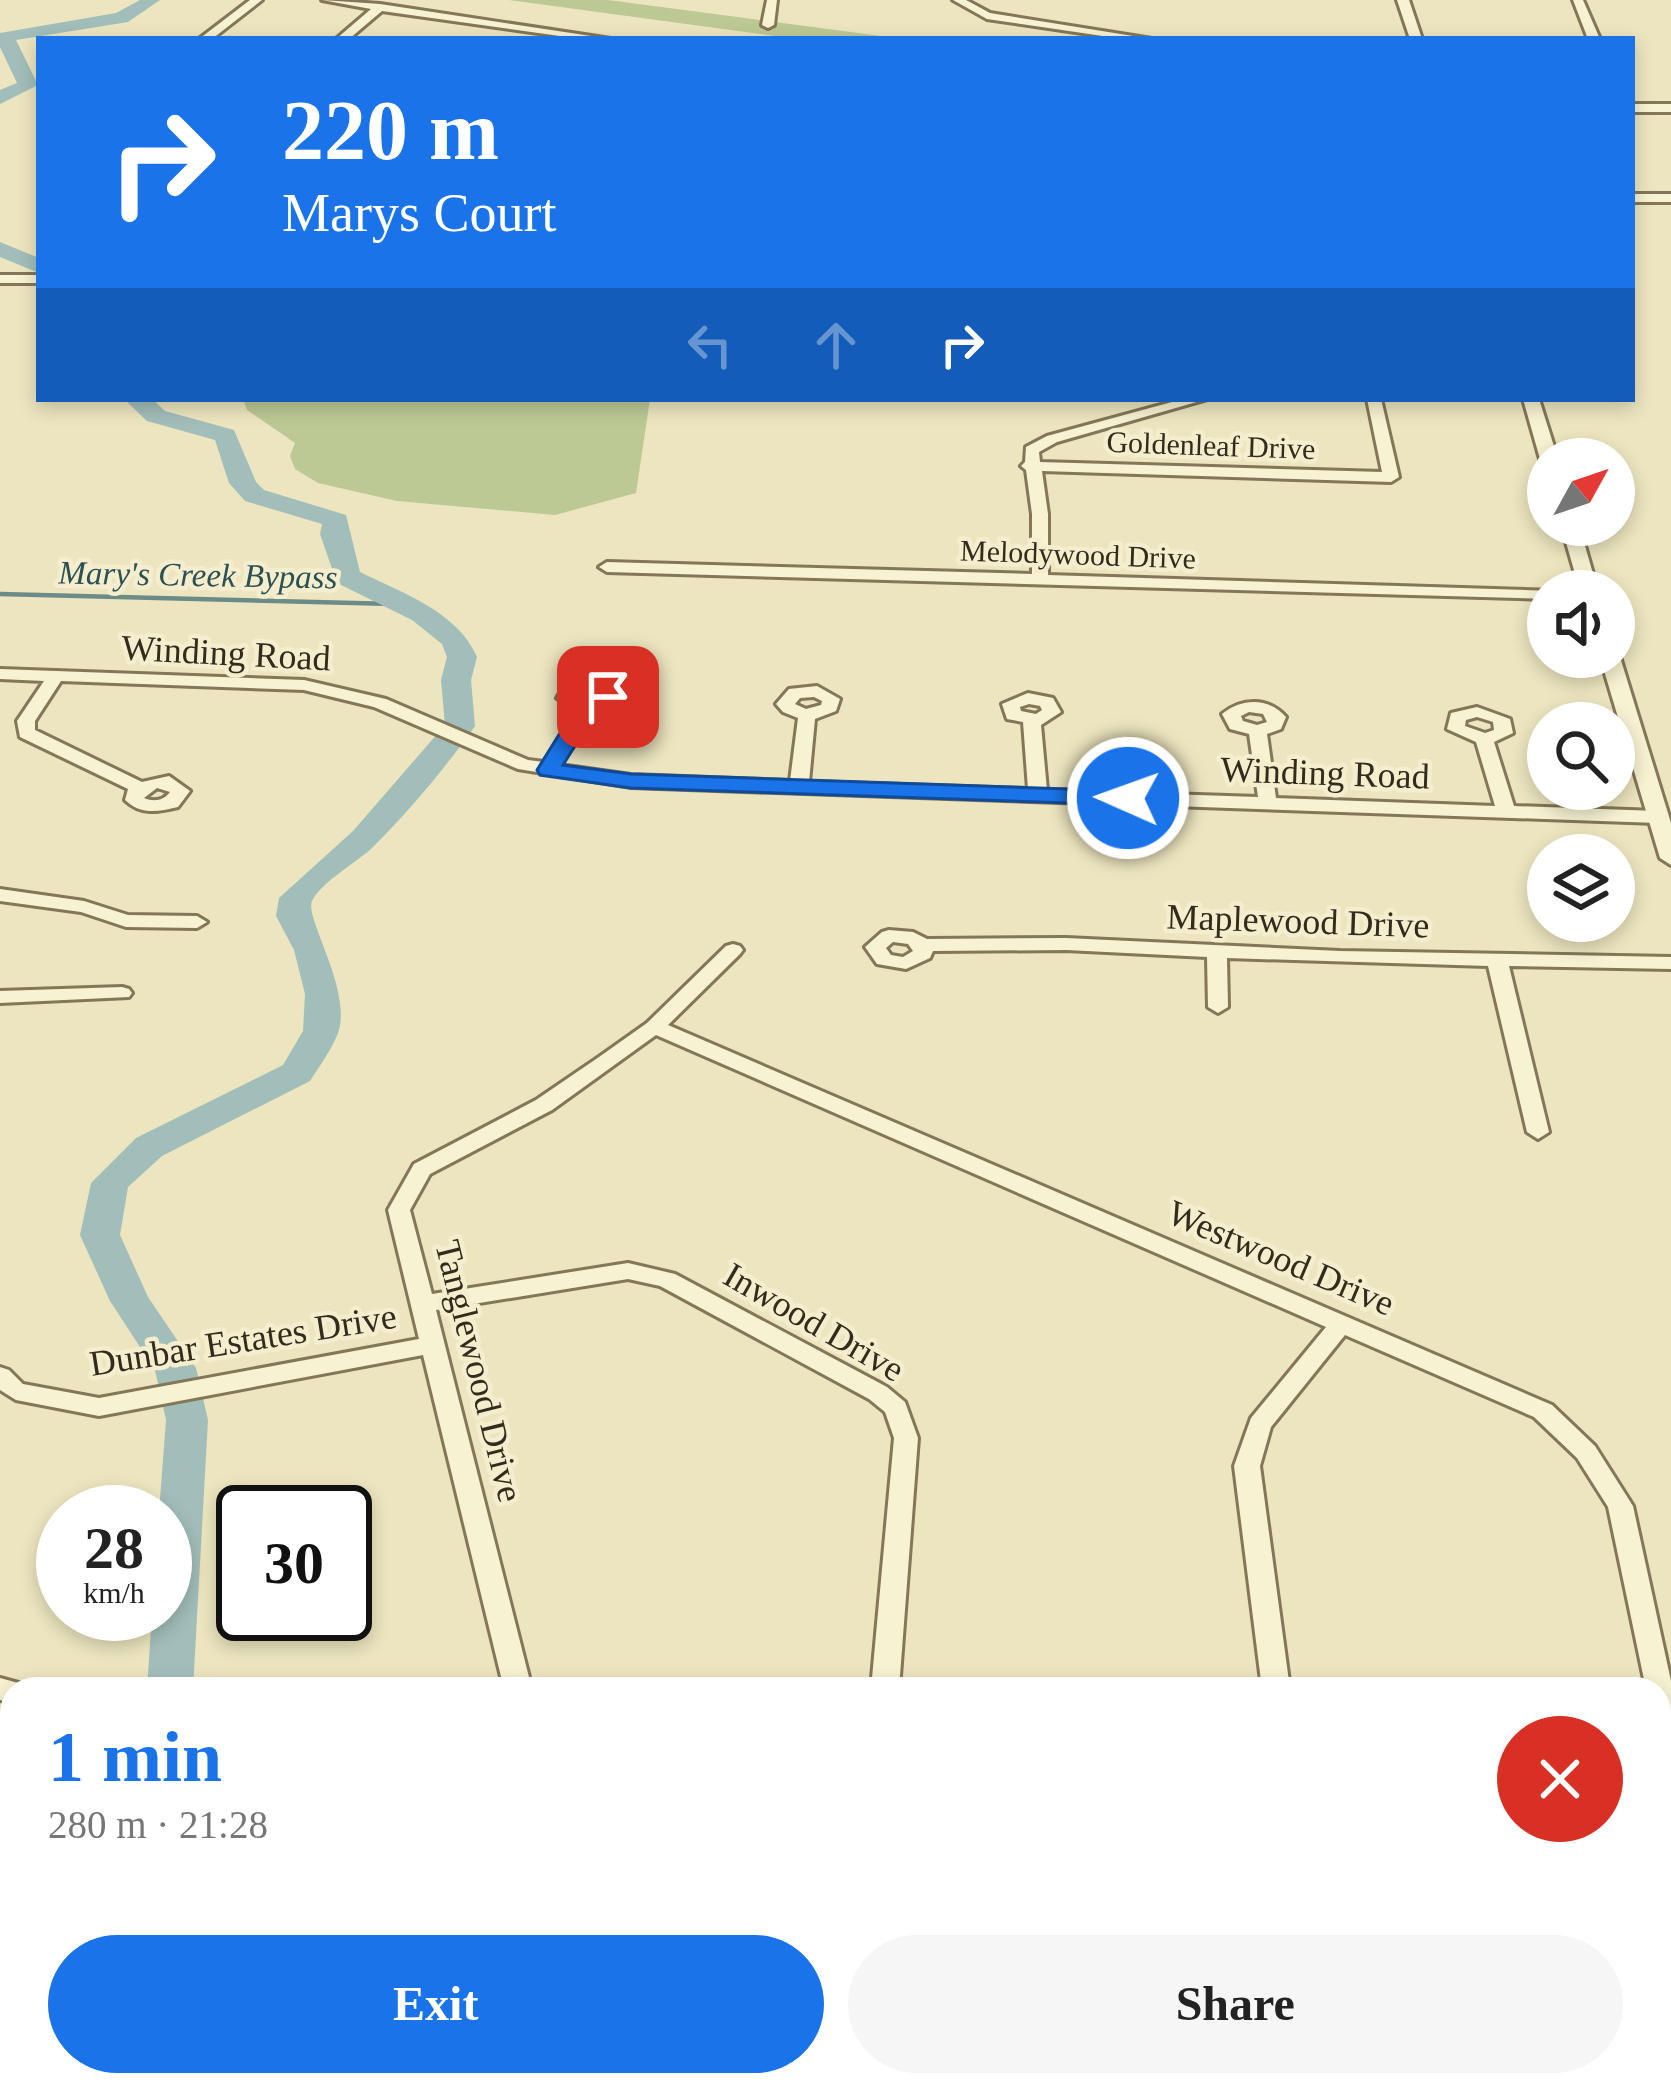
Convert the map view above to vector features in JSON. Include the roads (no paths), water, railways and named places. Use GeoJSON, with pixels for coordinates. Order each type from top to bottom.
{"type":"FeatureCollection","features":[{"type":"Feature","properties":{"kind":"street"},"geometry":{"type":"LineString","coordinates":[[209,36],[257,0]]}},
{"type":"Feature","properties":{"kind":"street"},"geometry":{"type":"LineString","coordinates":[[327,0],[583,36]]}},
{"type":"Feature","properties":{"kind":"street"},"geometry":{"type":"LineString","coordinates":[[768,26],[772,0]]}},
{"type":"Feature","properties":{"kind":"street"},"geometry":{"type":"LineString","coordinates":[[958,0],[973,12],[1006,20],[1124,36]]}},
{"type":"Feature","properties":{"kind":"street"},"geometry":{"type":"LineString","coordinates":[[1403,0],[1414,36]]}},
{"type":"Feature","properties":{"kind":"street"},"geometry":{"type":"LineString","coordinates":[[1578,0],[1593,36]]}},
{"type":"Feature","properties":{"kind":"street"},"geometry":{"type":"LineString","coordinates":[[346,36],[380,7]]}},
{"type":"Feature","properties":{"kind":"street"},"geometry":{"type":"LineString","coordinates":[[482,36],[497,24]]}},
{"type":"Feature","properties":{"kind":"street"},"geometry":{"type":"LineString","coordinates":[[1635,109],[1671,108]]}},
{"type":"Feature","properties":{"kind":"street"},"geometry":{"type":"LineString","coordinates":[[1635,198],[1671,199]]}},
{"type":"Feature","properties":{"kind":"street"},"geometry":{"type":"LineString","coordinates":[[0,279],[36,279]]}},
{"type":"Feature","properties":{"kind":"street"},"geometry":{"type":"LineString","coordinates":[[1040,580],[1039,497],[1029,466],[1030,450],[1189,402]]}},
{"type":"Feature","properties":{"kind":"street","name":"Goldenleaf Drive"},"geometry":{"type":"LineString","coordinates":[[1029,466],[1391,477],[1375,402]]}},
{"type":"Feature","properties":{"kind":"street"},"geometry":{"type":"LineString","coordinates":[[1532,402],[1543,438]]}},
{"type":"Feature","properties":{"kind":"street","name":"Melodywood Drive"},"geometry":{"type":"LineString","coordinates":[[607,567],[1527,593]]}},
{"type":"Feature","properties":{"kind":"street","name":"Winding Road"},"geometry":{"type":"LineString","coordinates":[[0,674],[304,685],[380,703],[478,747],[548,770],[631,781],[1657,817]]}},
{"type":"Feature","properties":{"kind":"street"},"geometry":{"type":"LineString","coordinates":[[56,676],[26,721],[26,733],[140,788]]}},
{"type":"Feature","properties":{"kind":"street"},"geometry":{"type":"LineString","coordinates":[[1616,678],[1671,858]]}},
{"type":"Feature","properties":{"kind":"street"},"geometry":{"type":"LineString","coordinates":[[548,770],[588,706]]}},
{"type":"Feature","properties":{"kind":"street"},"geometry":{"type":"LineString","coordinates":[[799,787],[807,715]]}},
{"type":"Feature","properties":{"kind":"street"},"geometry":{"type":"LineString","coordinates":[[1033,721],[1038,795]]}},
{"type":"Feature","properties":{"kind":"street"},"geometry":{"type":"LineString","coordinates":[[1258,730],[1268,803]]}},
{"type":"Feature","properties":{"kind":"street"},"geometry":{"type":"LineString","coordinates":[[1484,739],[1506,812]]}},
{"type":"Feature","properties":{"kind":"street"},"geometry":{"type":"LineString","coordinates":[[0,895],[83,907],[126,921],[197,922]]}},
{"type":"Feature","properties":{"kind":"street","name":"Maplewood Drive"},"geometry":{"type":"LineString","coordinates":[[922,945],[1066,944],[1217,953],[1671,963]]}},
{"type":"Feature","properties":{"kind":"street","name":"Tanglewood Drive"},"geometry":{"type":"LineString","coordinates":[[515,1677],[398,1210],[422,1168],[544,1105],[654,1027],[733,950]]}},
{"type":"Feature","properties":{"kind":"street"},"geometry":{"type":"LineString","coordinates":[[1217,953],[1218,1007]]}},
{"type":"Feature","properties":{"kind":"street"},"geometry":{"type":"LineString","coordinates":[[1497,960],[1538,1132]]}},
{"type":"Feature","properties":{"kind":"street"},"geometry":{"type":"LineString","coordinates":[[0,997],[122,993]]}},
{"type":"Feature","properties":{"kind":"street","name":"Westwood Drive"},"geometry":{"type":"LineString","coordinates":[[654,1027],[1543,1412],[1586,1452],[1620,1506],[1657,1677]]}},
{"type":"Feature","properties":{"kind":"street","name":"Inwood Drive"},"geometry":{"type":"LineString","coordinates":[[422,1304],[628,1271],[667,1280],[878,1393],[896,1408],[906,1438],[886,1677]]}},
{"type":"Feature","properties":{"kind":"street"},"geometry":{"type":"LineString","coordinates":[[1274,1677],[1246,1466],[1260,1424],[1341,1324]]}},
{"type":"Feature","properties":{"kind":"street","name":"Dunbar Estates Drive"},"geometry":{"type":"LineString","coordinates":[[0,1376],[16,1391],[99,1407],[432,1345]]}},
{"type":"Feature","properties":{"kind":"waterway"},"geometry":{"type":"LineString","coordinates":[[0,39],[122,18],[151,0]]}},
{"type":"Feature","properties":{"kind":"waterway"},"geometry":{"type":"LineString","coordinates":[[0,40],[11,45],[28,85],[0,98]]}},
{"type":"Feature","properties":{"kind":"waterway"},"geometry":{"type":"LineString","coordinates":[[0,249],[36,265]]}},
{"type":"Feature","properties":{"kind":"waterway"},"geometry":{"type":"LineString","coordinates":[[140,402],[156,416],[225,435],[243,483],[255,496],[336,521],[334,534],[347,577],[422,614],[455,640],[462,657],[456,680],[460,726],[364,838],[296,898],[293,916],[311,950],[323,994],[321,1031],[297,1073],[149,1147],[110,1183],[100,1235],[130,1301],[175,1368],[187,1420],[171,1677]]}},
{"type":"Feature","properties":{"kind":"waterway","name":"Mary's Creek Bypass"},"geometry":{"type":"LineString","coordinates":[[0,594],[394,604]]}}]}
